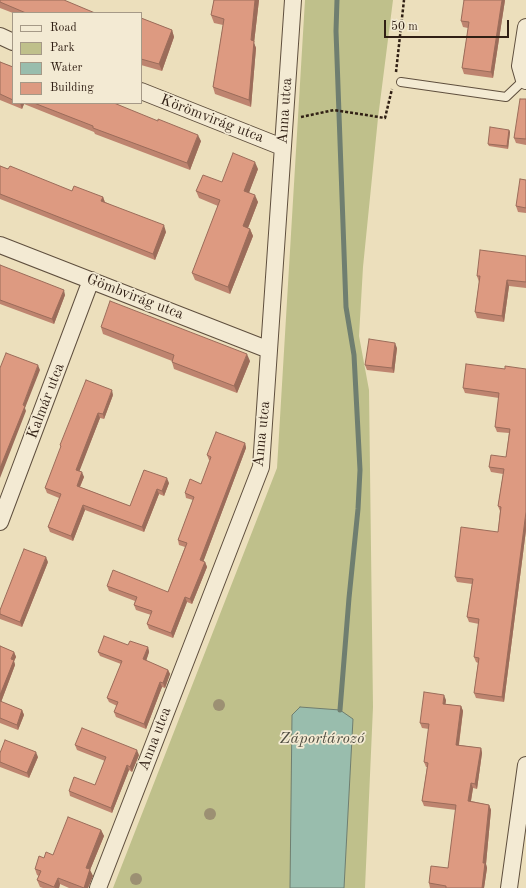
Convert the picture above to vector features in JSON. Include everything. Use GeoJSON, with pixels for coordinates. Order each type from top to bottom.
{"type":"FeatureCollection","features":[{"type":"Feature","properties":{"kind":"street","name":"Anna utca"},"geometry":{"type":"LineString","coordinates":[[98,888],[261,467],[293,0]]}},
{"type":"Feature","properties":{"kind":"street"},"geometry":{"type":"LineString","coordinates":[[525,80],[520,66],[526,27]]}},
{"type":"Feature","properties":{"kind":"street"},"geometry":{"type":"LineString","coordinates":[[0,36],[12,42]]}},
{"type":"Feature","properties":{"kind":"street","name":"Körömvirág utca"},"geometry":{"type":"LineString","coordinates":[[142,91],[282,146]]}},
{"type":"Feature","properties":{"kind":"street","name":"Gömbvirág utca"},"geometry":{"type":"LineString","coordinates":[[0,245],[270,350]]}},
{"type":"Feature","properties":{"kind":"street","name":"Kalmár utca"},"geometry":{"type":"LineString","coordinates":[[0,522],[91,280]]}},
{"type":"Feature","properties":{"kind":"street"},"geometry":{"type":"LineString","coordinates":[[509,888],[519,871],[526,765]]}},
{"type":"Feature","properties":{"kind":"lane"},"geometry":{"type":"LineString","coordinates":[[398,83],[506,97],[525,80]]}},
{"type":"Feature","properties":{"kind":"path"},"geometry":{"type":"LineString","coordinates":[[284,120],[334,110],[385,118],[398,83],[404,0]]}},
{"type":"Feature","properties":{"kind":"green space"},"geometry":{"type":"Polygon","coordinates":[[[305,0],[393,0],[378,118],[363,267],[359,336],[369,390],[373,707],[365,888],[113,888],[277,468],[305,0]]]}},
{"type":"Feature","properties":{"kind":"water","name":"Záportározó"},"geometry":{"type":"Polygon","coordinates":[[[300,707],[340,710],[353,719],[344,888],[290,888],[292,715],[300,707]]]}},
{"type":"Feature","properties":{"kind":"building"},"geometry":{"type":"Polygon","coordinates":[[[0,0],[64,0],[93,12],[24,12],[0,2],[0,0]]]}},
{"type":"Feature","properties":{"kind":"building"},"geometry":{"type":"Polygon","coordinates":[[[214,0],[255,0],[251,40],[254,41],[249,100],[213,87],[224,19],[211,15],[214,0]]]}},
{"type":"Feature","properties":{"kind":"building"},"geometry":{"type":"Polygon","coordinates":[[[464,0],[502,0],[491,72],[462,68],[469,22],[461,21],[464,0]]]}},
{"type":"Feature","properties":{"kind":"building"},"geometry":{"type":"Polygon","coordinates":[[[142,18],[172,30],[159,64],[142,59],[142,18]]]}},
{"type":"Feature","properties":{"kind":"building"},"geometry":{"type":"Polygon","coordinates":[[[0,62],[12,67],[12,100],[0,94],[0,62]]]}},
{"type":"Feature","properties":{"kind":"building"},"geometry":{"type":"Polygon","coordinates":[[[520,99],[526,99],[526,139],[514,138],[520,99]]]}},
{"type":"Feature","properties":{"kind":"building"},"geometry":{"type":"Polygon","coordinates":[[[37,104],[116,104],[198,135],[187,163],[93,128],[93,126],[37,104]]]}},
{"type":"Feature","properties":{"kind":"building"},"geometry":{"type":"Polygon","coordinates":[[[490,127],[509,130],[507,146],[488,144],[490,127]]]}},
{"type":"Feature","properties":{"kind":"building"},"geometry":{"type":"Polygon","coordinates":[[[233,153],[255,162],[244,191],[255,195],[243,226],[250,229],[228,287],[192,273],[220,200],[196,191],[203,175],[222,182],[233,153]]]}},
{"type":"Feature","properties":{"kind":"building"},"geometry":{"type":"Polygon","coordinates":[[[0,166],[8,169],[10,166],[72,191],[74,186],[103,197],[101,201],[164,225],[153,254],[0,194],[0,166]]]}},
{"type":"Feature","properties":{"kind":"building"},"geometry":{"type":"Polygon","coordinates":[[[520,179],[526,180],[526,208],[516,206],[520,179]]]}},
{"type":"Feature","properties":{"kind":"building"},"geometry":{"type":"Polygon","coordinates":[[[480,250],[526,256],[526,282],[507,280],[502,316],[475,312],[480,276],[477,276],[480,250]]]}},
{"type":"Feature","properties":{"kind":"building"},"geometry":{"type":"Polygon","coordinates":[[[0,265],[64,290],[52,319],[0,300],[0,265]]]}},
{"type":"Feature","properties":{"kind":"building"},"geometry":{"type":"Polygon","coordinates":[[[110,301],[247,354],[234,386],[172,362],[174,355],[101,327],[110,301]]]}},
{"type":"Feature","properties":{"kind":"building"},"geometry":{"type":"Polygon","coordinates":[[[369,339],[395,343],[392,368],[365,365],[369,339]]]}},
{"type":"Feature","properties":{"kind":"building"},"geometry":{"type":"Polygon","coordinates":[[[6,353],[38,365],[23,405],[25,406],[0,468],[0,368],[6,353]]]}},
{"type":"Feature","properties":{"kind":"building"},"geometry":{"type":"Polygon","coordinates":[[[466,364],[505,369],[505,366],[526,369],[526,512],[502,697],[474,693],[479,658],[474,657],[479,619],[467,617],[473,579],[455,577],[461,527],[498,532],[501,507],[498,506],[504,469],[489,467],[491,455],[506,457],[510,429],[495,427],[499,393],[463,388],[466,364]]]}},
{"type":"Feature","properties":{"kind":"building"},"geometry":{"type":"Polygon","coordinates":[[[86,380],[112,390],[103,414],[98,413],[76,470],[82,472],[77,486],[130,506],[144,470],[167,478],[162,491],[157,489],[142,527],[83,505],[71,536],[48,527],[61,494],[45,488],[61,446],[60,445],[86,380]]]}},
{"type":"Feature","properties":{"kind":"building"},"geometry":{"type":"Polygon","coordinates":[[[216,432],[245,443],[200,560],[205,562],[190,599],[185,597],[171,633],[147,624],[152,611],[134,605],[137,597],[107,586],[113,570],[168,592],[187,543],[178,540],[194,497],[185,493],[190,479],[201,484],[211,457],[207,455],[216,432]]]}},
{"type":"Feature","properties":{"kind":"building"},"geometry":{"type":"Polygon","coordinates":[[[24,549],[46,557],[20,622],[0,614],[0,610],[24,549]]]}},
{"type":"Feature","properties":{"kind":"building"},"geometry":{"type":"Polygon","coordinates":[[[104,636],[128,645],[130,641],[148,647],[143,659],[168,670],[163,683],[160,682],[144,724],[114,712],[118,702],[107,698],[122,661],[98,652],[104,636]]]}},
{"type":"Feature","properties":{"kind":"building"},"geometry":{"type":"Polygon","coordinates":[[[0,646],[14,652],[11,659],[14,660],[0,695],[0,646]]]}},
{"type":"Feature","properties":{"kind":"building"},"geometry":{"type":"Polygon","coordinates":[[[424,692],[444,695],[443,704],[461,706],[456,745],[481,748],[475,784],[471,783],[468,801],[489,805],[482,888],[446,888],[446,886],[429,883],[431,866],[448,868],[456,805],[422,801],[428,763],[424,762],[429,724],[420,723],[424,692]]]}},
{"type":"Feature","properties":{"kind":"building"},"geometry":{"type":"Polygon","coordinates":[[[0,701],[22,710],[17,725],[0,718],[0,701]]]}},
{"type":"Feature","properties":{"kind":"building"},"geometry":{"type":"Polygon","coordinates":[[[82,728],[137,750],[130,767],[127,765],[111,808],[69,791],[74,777],[95,785],[106,757],[75,745],[82,728]]]}},
{"type":"Feature","properties":{"kind":"building"},"geometry":{"type":"Polygon","coordinates":[[[5,740],[36,752],[27,773],[0,762],[0,753],[5,740]]]}},
{"type":"Feature","properties":{"kind":"building"},"geometry":{"type":"Polygon","coordinates":[[[68,817],[101,830],[86,868],[90,869],[84,888],[58,878],[54,887],[37,880],[41,871],[35,869],[39,856],[44,858],[46,852],[53,855],[68,817]]]}},
{"type":"Feature","properties":{"kind":"waterway"},"geometry":{"type":"LineString","coordinates":[[337,0],[336,31],[346,307],[354,355],[360,470],[358,509],[340,710]]}}]}
